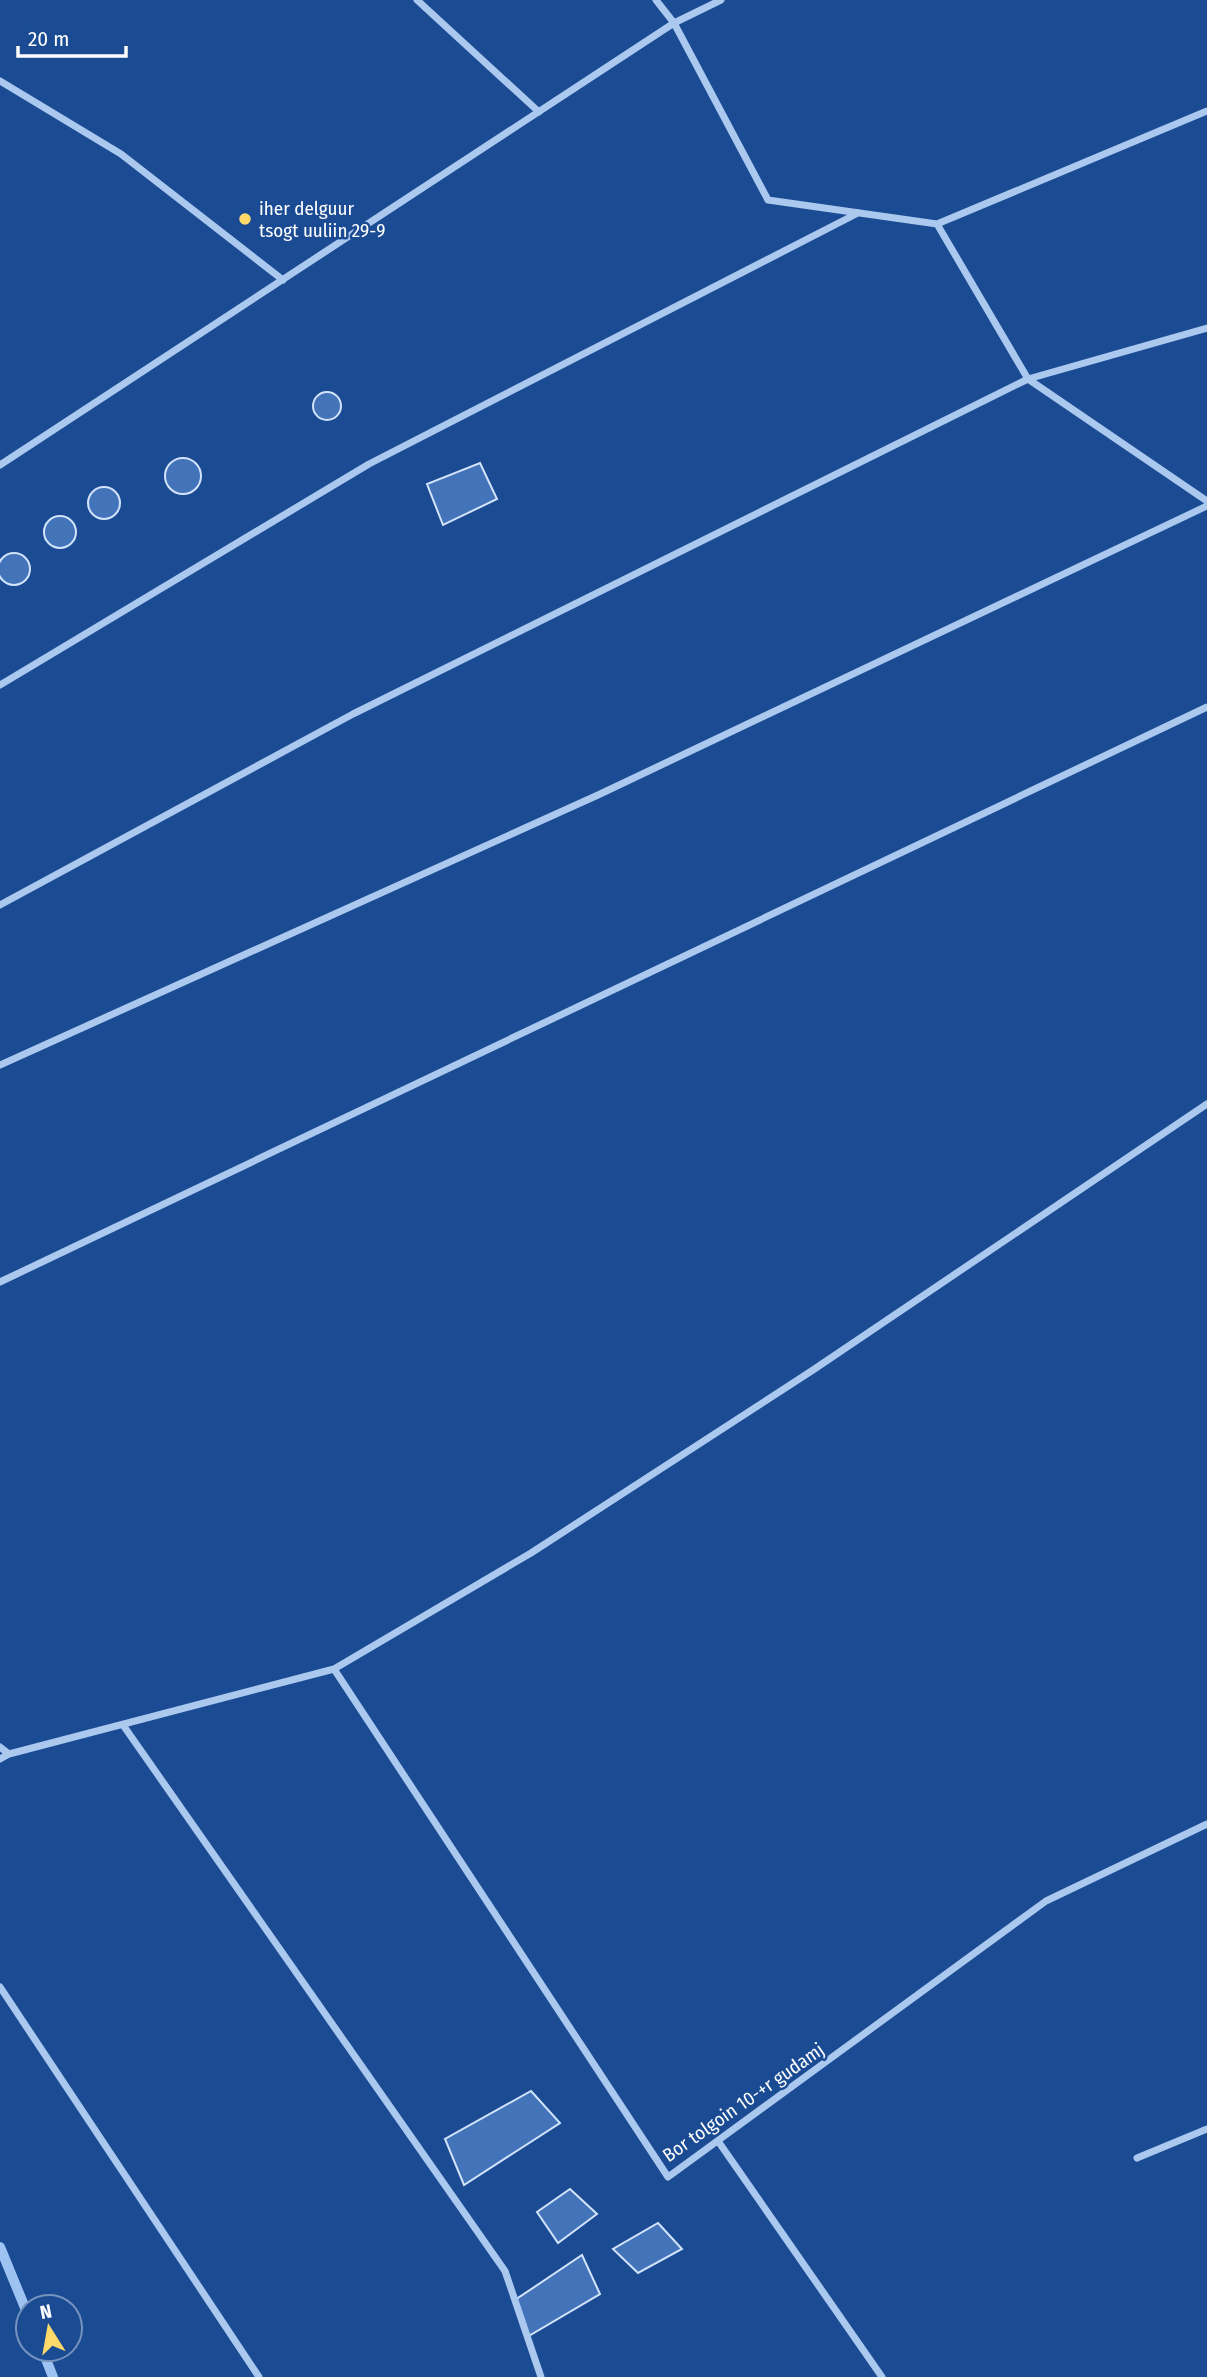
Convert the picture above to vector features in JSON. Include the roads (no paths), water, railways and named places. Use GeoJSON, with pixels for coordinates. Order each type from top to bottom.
{"type":"FeatureCollection","features":[{"type":"Feature","properties":{"kind":"street"},"geometry":{"type":"LineString","coordinates":[[417,0],[539,112]]}},
{"type":"Feature","properties":{"kind":"street"},"geometry":{"type":"LineString","coordinates":[[656,0],[674,23],[768,200],[937,224],[1207,111]]}},
{"type":"Feature","properties":{"kind":"street"},"geometry":{"type":"LineString","coordinates":[[0,465],[674,23],[721,0]]}},
{"type":"Feature","properties":{"kind":"street"},"geometry":{"type":"LineString","coordinates":[[0,81],[121,154],[283,280]]}},
{"type":"Feature","properties":{"kind":"street"},"geometry":{"type":"LineString","coordinates":[[0,685],[369,464],[858,213]]}},
{"type":"Feature","properties":{"kind":"street"},"geometry":{"type":"LineString","coordinates":[[0,1065],[598,796],[1207,504],[1028,379],[937,224]]}},
{"type":"Feature","properties":{"kind":"street"},"geometry":{"type":"LineString","coordinates":[[0,905],[366,707],[1028,379],[1207,328]]}},
{"type":"Feature","properties":{"kind":"street"},"geometry":{"type":"LineString","coordinates":[[0,1282],[1207,707]]}},
{"type":"Feature","properties":{"kind":"street"},"geometry":{"type":"LineString","coordinates":[[0,1759],[9,1754],[334,1669],[531,1553],[813,1370],[1207,1104]]}},
{"type":"Feature","properties":{"kind":"street","name":"Bor tolgoin 10-+r gudamj"},"geometry":{"type":"LineString","coordinates":[[334,1669],[668,2177],[1046,1901],[1207,1824]]}},
{"type":"Feature","properties":{"kind":"street"},"geometry":{"type":"LineString","coordinates":[[123,1725],[505,2271],[541,2377]]}},
{"type":"Feature","properties":{"kind":"street"},"geometry":{"type":"LineString","coordinates":[[0,1747],[9,1754]]}},
{"type":"Feature","properties":{"kind":"street"},"geometry":{"type":"LineString","coordinates":[[0,1987],[259,2377]]}},
{"type":"Feature","properties":{"kind":"street"},"geometry":{"type":"LineString","coordinates":[[1137,2158],[1207,2129]]}},
{"type":"Feature","properties":{"kind":"street"},"geometry":{"type":"LineString","coordinates":[[718,2141],[882,2377]]}},
{"type":"Feature","properties":{"kind":"waterway"},"geometry":{"type":"LineString","coordinates":[[0,2247],[19,2293]]}},
{"type":"Feature","properties":{"kind":"waterway"},"geometry":{"type":"LineString","coordinates":[[48,2363],[53,2377]]}},
{"type":"Feature","properties":{"kind":"place","name":"iher delguur tsogt uuliin 29-9"},"geometry":{"type":"Point","coordinates":[245,219]}}]}
